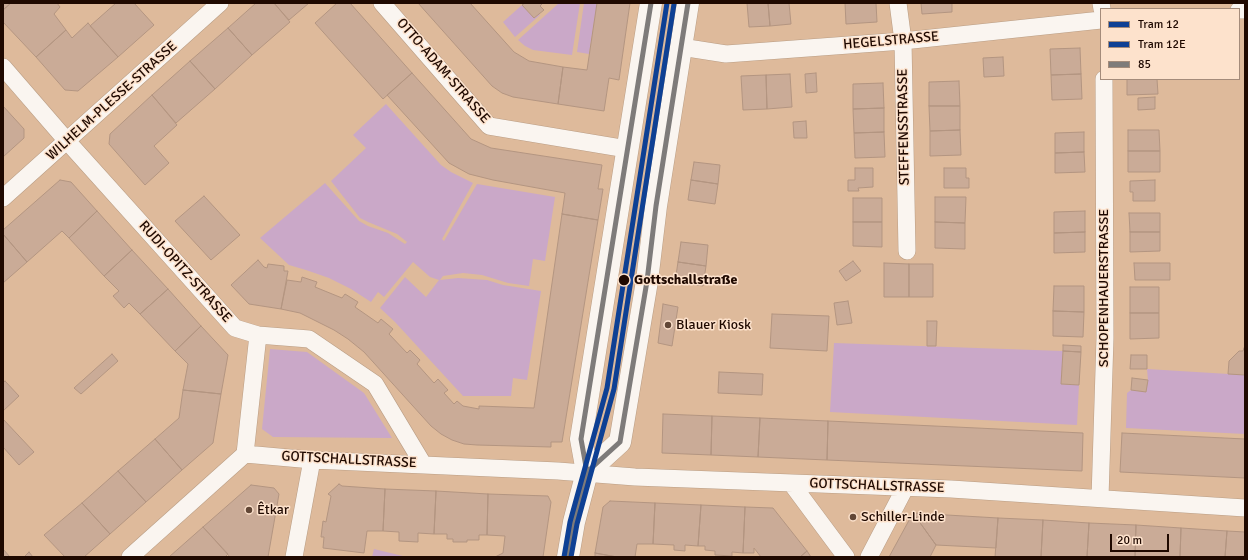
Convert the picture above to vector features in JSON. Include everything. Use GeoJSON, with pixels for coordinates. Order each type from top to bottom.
{"type":"FeatureCollection","features":[{"type":"Feature","properties":{"kind":"main road"},"geometry":{"type":"LineString","coordinates":[[568,557],[574,522],[587,472],[581,439],[650,3]]}},
{"type":"Feature","properties":{"kind":"main road"},"geometry":{"type":"LineString","coordinates":[[587,472],[620,442],[647,282],[656,206],[680,46],[688,3]]}},
{"type":"Feature","properties":{"kind":"street","name":"WILHELM-PLESSE-STRASSE"},"geometry":{"type":"LineString","coordinates":[[3,198],[220,3]]}},
{"type":"Feature","properties":{"kind":"street","name":"OTTO-ADAM-STRASSE"},"geometry":{"type":"LineString","coordinates":[[382,3],[489,126],[627,149]]}},
{"type":"Feature","properties":{"kind":"street","name":"STEFFENSSTRASSE"},"geometry":{"type":"LineString","coordinates":[[898,3],[903,41],[907,251]]}},
{"type":"Feature","properties":{"kind":"street","name":"HEGELSTRASSE"},"geometry":{"type":"LineString","coordinates":[[680,46],[726,54],[903,41],[1100,20]]}},
{"type":"Feature","properties":{"kind":"street","name":"RUDI-OPITZ-STRASSE"},"geometry":{"type":"LineString","coordinates":[[3,67],[67,141],[235,328],[258,335],[309,339],[375,384],[423,464]]}},
{"type":"Feature","properties":{"kind":"street","name":"SCHOPENHAUERSTRASSE"},"geometry":{"type":"LineString","coordinates":[[1100,498],[1104,338],[1104,80]]}},
{"type":"Feature","properties":{"kind":"street"},"geometry":{"type":"LineString","coordinates":[[130,557],[245,454],[258,335]]}},
{"type":"Feature","properties":{"kind":"street","name":"GOTTSCHALLSTRASSE"},"geometry":{"type":"LineString","coordinates":[[245,454],[312,460],[587,472],[635,477],[1100,498],[1245,508]]}},
{"type":"Feature","properties":{"kind":"street"},"geometry":{"type":"LineString","coordinates":[[294,557],[312,460]]}},
{"type":"Feature","properties":{"kind":"street"},"geometry":{"type":"LineString","coordinates":[[791,483],[846,557]]}},
{"type":"Feature","properties":{"kind":"street"},"geometry":{"type":"LineString","coordinates":[[869,557],[905,488]]}},
{"type":"Feature","properties":{"kind":"shaded area"},"geometry":{"type":"Polygon","coordinates":[[[559,3],[580,3],[572,55],[533,50],[518,40],[559,3]]]}},
{"type":"Feature","properties":{"kind":"shaded area"},"geometry":{"type":"Polygon","coordinates":[[[584,3],[597,3],[589,54],[577,52],[584,3]]]}},
{"type":"Feature","properties":{"kind":"shaded area"},"geometry":{"type":"Polygon","coordinates":[[[522,5],[534,18],[539,14],[540,15],[515,37],[503,22],[522,5]]]}},
{"type":"Feature","properties":{"kind":"shaded area"},"geometry":{"type":"Polygon","coordinates":[[[386,104],[441,165],[473,183],[442,239],[444,241],[477,184],[555,197],[545,261],[533,259],[529,286],[508,283],[482,275],[463,273],[443,276],[440,280],[458,278],[487,280],[503,285],[541,291],[527,380],[513,378],[511,396],[463,396],[395,322],[380,308],[405,277],[426,297],[439,280],[430,277],[413,262],[384,297],[378,292],[371,302],[351,289],[329,278],[289,265],[260,238],[325,183],[359,221],[388,233],[405,244],[407,242],[397,234],[360,218],[331,181],[366,148],[353,135],[386,104]]]}},
{"type":"Feature","properties":{"kind":"shaded area"},"geometry":{"type":"Polygon","coordinates":[[[834,343],[1063,351],[1061,384],[1079,385],[1077,425],[830,412],[834,343]]]}},
{"type":"Feature","properties":{"kind":"shaded area"},"geometry":{"type":"Polygon","coordinates":[[[270,349],[307,352],[364,393],[392,438],[273,437],[262,429],[270,349]]]}},
{"type":"Feature","properties":{"kind":"shaded area"},"geometry":{"type":"Polygon","coordinates":[[[1147,369],[1245,375],[1245,434],[1126,428],[1127,393],[1131,390],[1146,392],[1148,380],[1147,369]]]}},
{"type":"Feature","properties":{"kind":"shaded area"},"geometry":{"type":"Polygon","coordinates":[[[374,549],[407,557],[372,557],[374,549]]]}},
{"type":"Feature","properties":{"kind":"building"},"geometry":{"type":"Polygon","coordinates":[[[3,3],[11,3],[3,10],[3,3]]]}},
{"type":"Feature","properties":{"kind":"building"},"geometry":{"type":"Polygon","coordinates":[[[11,3],[57,3],[60,7],[54,14],[66,30],[36,57],[3,22],[3,10],[11,3]]]}},
{"type":"Feature","properties":{"kind":"building"},"geometry":{"type":"Polygon","coordinates":[[[116,3],[134,3],[154,25],[118,57],[90,26],[116,3]]]}},
{"type":"Feature","properties":{"kind":"building"},"geometry":{"type":"Polygon","coordinates":[[[256,3],[274,3],[290,22],[252,55],[228,28],[256,3]]]}},
{"type":"Feature","properties":{"kind":"building"},"geometry":{"type":"Polygon","coordinates":[[[274,3],[309,3],[289,20],[274,3]]]}},
{"type":"Feature","properties":{"kind":"building"},"geometry":{"type":"Polygon","coordinates":[[[337,3],[350,3],[412,73],[383,99],[315,23],[337,3]]]}},
{"type":"Feature","properties":{"kind":"building"},"geometry":{"type":"Polygon","coordinates":[[[418,3],[470,3],[514,52],[529,61],[563,67],[558,104],[513,97],[502,93],[492,86],[418,3]]]}},
{"type":"Feature","properties":{"kind":"building"},"geometry":{"type":"Polygon","coordinates":[[[525,3],[543,3],[540,6],[544,10],[534,18],[522,5],[525,3]]]}},
{"type":"Feature","properties":{"kind":"building"},"geometry":{"type":"Polygon","coordinates":[[[597,3],[630,3],[619,80],[609,78],[604,111],[558,104],[563,67],[587,70],[597,3]]]}},
{"type":"Feature","properties":{"kind":"building"},"geometry":{"type":"Polygon","coordinates":[[[747,3],[768,3],[770,26],[749,27],[747,3]]]}},
{"type":"Feature","properties":{"kind":"building"},"geometry":{"type":"Polygon","coordinates":[[[768,3],[789,3],[791,24],[770,26],[768,3]]]}},
{"type":"Feature","properties":{"kind":"building"},"geometry":{"type":"Polygon","coordinates":[[[845,3],[876,3],[877,22],[846,24],[845,3]]]}},
{"type":"Feature","properties":{"kind":"building"},"geometry":{"type":"Polygon","coordinates":[[[921,3],[952,3],[952,12],[922,14],[921,3]]]}},
{"type":"Feature","properties":{"kind":"building"},"geometry":{"type":"Polygon","coordinates":[[[88,23],[118,57],[78,91],[65,90],[36,57],[66,30],[72,38],[88,23]]]}},
{"type":"Feature","properties":{"kind":"building"},"geometry":{"type":"Polygon","coordinates":[[[228,28],[252,55],[215,89],[190,61],[228,28]]]}},
{"type":"Feature","properties":{"kind":"building"},"geometry":{"type":"Polygon","coordinates":[[[1080,48],[1081,74],[1051,75],[1050,49],[1080,48]]]}},
{"type":"Feature","properties":{"kind":"building"},"geometry":{"type":"Polygon","coordinates":[[[1003,57],[1004,76],[984,77],[983,58],[1003,57]]]}},
{"type":"Feature","properties":{"kind":"building"},"geometry":{"type":"Polygon","coordinates":[[[190,61],[215,89],[176,123],[152,95],[190,61]]]}},
{"type":"Feature","properties":{"kind":"building"},"geometry":{"type":"Polygon","coordinates":[[[412,73],[471,139],[491,148],[602,165],[598,189],[603,189],[598,220],[562,214],[565,193],[493,180],[469,174],[449,163],[387,95],[412,73]]]}},
{"type":"Feature","properties":{"kind":"building"},"geometry":{"type":"Polygon","coordinates":[[[816,73],[817,92],[806,93],[805,74],[816,73]]]}},
{"type":"Feature","properties":{"kind":"building"},"geometry":{"type":"Polygon","coordinates":[[[790,74],[792,107],[767,109],[766,75],[790,74]]]}},
{"type":"Feature","properties":{"kind":"building"},"geometry":{"type":"Polygon","coordinates":[[[1081,74],[1082,99],[1052,100],[1051,75],[1081,74]]]}},
{"type":"Feature","properties":{"kind":"building"},"geometry":{"type":"Polygon","coordinates":[[[766,75],[767,109],[743,110],[741,76],[766,75]]]}},
{"type":"Feature","properties":{"kind":"building"},"geometry":{"type":"Polygon","coordinates":[[[1127,80],[1157,80],[1158,94],[1127,95],[1127,80]]]}},
{"type":"Feature","properties":{"kind":"building"},"geometry":{"type":"Polygon","coordinates":[[[959,81],[960,106],[929,106],[929,82],[959,81]]]}},
{"type":"Feature","properties":{"kind":"building"},"geometry":{"type":"Polygon","coordinates":[[[883,83],[884,108],[853,109],[853,84],[883,83]]]}},
{"type":"Feature","properties":{"kind":"building"},"geometry":{"type":"Polygon","coordinates":[[[152,95],[177,125],[154,146],[169,163],[145,185],[109,144],[110,134],[152,95]]]}},
{"type":"Feature","properties":{"kind":"building"},"geometry":{"type":"Polygon","coordinates":[[[1155,97],[1155,109],[1138,110],[1138,98],[1155,97]]]}},
{"type":"Feature","properties":{"kind":"building"},"geometry":{"type":"Polygon","coordinates":[[[3,106],[24,129],[24,138],[3,157],[3,106]]]}},
{"type":"Feature","properties":{"kind":"building"},"geometry":{"type":"Polygon","coordinates":[[[929,106],[960,106],[960,130],[930,131],[929,106]]]}},
{"type":"Feature","properties":{"kind":"building"},"geometry":{"type":"Polygon","coordinates":[[[884,108],[884,132],[854,133],[853,109],[884,108]]]}},
{"type":"Feature","properties":{"kind":"building"},"geometry":{"type":"Polygon","coordinates":[[[806,121],[807,138],[794,138],[793,122],[806,121]]]}},
{"type":"Feature","properties":{"kind":"building"},"geometry":{"type":"Polygon","coordinates":[[[960,130],[961,155],[930,156],[930,131],[960,130]]]}},
{"type":"Feature","properties":{"kind":"building"},"geometry":{"type":"Polygon","coordinates":[[[1128,130],[1159,130],[1160,151],[1128,151],[1128,130]]]}},
{"type":"Feature","properties":{"kind":"building"},"geometry":{"type":"Polygon","coordinates":[[[884,132],[885,157],[855,158],[854,133],[884,132]]]}},
{"type":"Feature","properties":{"kind":"building"},"geometry":{"type":"Polygon","coordinates":[[[1084,132],[1084,152],[1055,153],[1055,133],[1084,132]]]}},
{"type":"Feature","properties":{"kind":"building"},"geometry":{"type":"Polygon","coordinates":[[[1128,151],[1160,151],[1160,172],[1128,172],[1128,151]]]}},
{"type":"Feature","properties":{"kind":"building"},"geometry":{"type":"Polygon","coordinates":[[[1084,152],[1085,172],[1055,173],[1055,153],[1084,152]]]}},
{"type":"Feature","properties":{"kind":"building"},"geometry":{"type":"Polygon","coordinates":[[[694,162],[720,165],[718,184],[691,180],[694,162]]]}},
{"type":"Feature","properties":{"kind":"building"},"geometry":{"type":"Polygon","coordinates":[[[855,168],[873,168],[873,187],[858,188],[859,191],[848,191],[848,180],[855,180],[855,168]]]}},
{"type":"Feature","properties":{"kind":"building"},"geometry":{"type":"Polygon","coordinates":[[[944,168],[966,168],[966,178],[969,178],[969,188],[944,188],[944,168]]]}},
{"type":"Feature","properties":{"kind":"building"},"geometry":{"type":"Polygon","coordinates":[[[60,180],[71,182],[97,211],[69,238],[62,231],[27,262],[3,234],[3,230],[60,180]]]}},
{"type":"Feature","properties":{"kind":"building"},"geometry":{"type":"Polygon","coordinates":[[[691,180],[718,184],[715,204],[688,200],[691,180]]]}},
{"type":"Feature","properties":{"kind":"building"},"geometry":{"type":"Polygon","coordinates":[[[1155,180],[1155,201],[1133,201],[1133,192],[1130,192],[1130,181],[1155,180]]]}},
{"type":"Feature","properties":{"kind":"building"},"geometry":{"type":"Polygon","coordinates":[[[204,196],[240,235],[211,260],[175,221],[204,196]]]}},
{"type":"Feature","properties":{"kind":"building"},"geometry":{"type":"Polygon","coordinates":[[[935,197],[966,197],[965,223],[935,222],[935,197]]]}},
{"type":"Feature","properties":{"kind":"building"},"geometry":{"type":"Polygon","coordinates":[[[853,198],[882,198],[882,222],[853,222],[853,198]]]}},
{"type":"Feature","properties":{"kind":"building"},"geometry":{"type":"Polygon","coordinates":[[[97,211],[132,250],[104,276],[69,238],[97,211]]]}},
{"type":"Feature","properties":{"kind":"building"},"geometry":{"type":"Polygon","coordinates":[[[1085,211],[1085,232],[1054,233],[1054,212],[1085,211]]]}},
{"type":"Feature","properties":{"kind":"building"},"geometry":{"type":"Polygon","coordinates":[[[1129,213],[1160,213],[1160,232],[1130,232],[1129,213]]]}},
{"type":"Feature","properties":{"kind":"building"},"geometry":{"type":"Polygon","coordinates":[[[562,214],[598,220],[562,442],[551,442],[551,447],[477,445],[464,444],[452,440],[431,426],[364,352],[348,339],[334,330],[300,313],[281,309],[287,280],[301,282],[302,277],[317,282],[315,287],[342,298],[345,294],[358,302],[355,307],[378,323],[381,319],[393,329],[389,334],[407,353],[410,350],[420,360],[417,364],[434,383],[438,379],[448,390],[444,393],[454,404],[457,401],[463,406],[479,409],[479,406],[534,408],[562,214]]]}},
{"type":"Feature","properties":{"kind":"building"},"geometry":{"type":"Polygon","coordinates":[[[853,222],[882,222],[882,247],[853,246],[853,222]]]}},
{"type":"Feature","properties":{"kind":"building"},"geometry":{"type":"Polygon","coordinates":[[[935,222],[965,223],[965,249],[935,248],[935,222]]]}},
{"type":"Feature","properties":{"kind":"building"},"geometry":{"type":"Polygon","coordinates":[[[1085,232],[1085,252],[1054,253],[1054,233],[1085,232]]]}},
{"type":"Feature","properties":{"kind":"building"},"geometry":{"type":"Polygon","coordinates":[[[1130,232],[1160,232],[1160,251],[1130,252],[1130,232]]]}},
{"type":"Feature","properties":{"kind":"building"},"geometry":{"type":"Polygon","coordinates":[[[3,234],[27,262],[3,283],[3,234]]]}},
{"type":"Feature","properties":{"kind":"building"},"geometry":{"type":"Polygon","coordinates":[[[681,242],[708,245],[706,266],[678,262],[681,242]]]}},
{"type":"Feature","properties":{"kind":"building"},"geometry":{"type":"Polygon","coordinates":[[[132,250],[168,289],[140,314],[129,303],[124,308],[113,296],[119,291],[104,276],[132,250]]]}},
{"type":"Feature","properties":{"kind":"building"},"geometry":{"type":"Polygon","coordinates":[[[258,260],[264,267],[267,268],[268,264],[284,266],[284,271],[288,271],[281,309],[249,304],[231,285],[258,260]]]}},
{"type":"Feature","properties":{"kind":"building"},"geometry":{"type":"Polygon","coordinates":[[[853,261],[861,271],[846,281],[839,271],[853,261]]]}},
{"type":"Feature","properties":{"kind":"building"},"geometry":{"type":"Polygon","coordinates":[[[678,262],[706,266],[703,286],[675,282],[678,262]]]}},
{"type":"Feature","properties":{"kind":"building"},"geometry":{"type":"Polygon","coordinates":[[[884,263],[909,264],[909,297],[884,297],[884,263]]]}},
{"type":"Feature","properties":{"kind":"building"},"geometry":{"type":"Polygon","coordinates":[[[1134,263],[1170,263],[1170,280],[1135,280],[1134,263]]]}},
{"type":"Feature","properties":{"kind":"building"},"geometry":{"type":"Polygon","coordinates":[[[909,264],[933,264],[933,297],[909,297],[909,264]]]}},
{"type":"Feature","properties":{"kind":"building"},"geometry":{"type":"Polygon","coordinates":[[[1054,286],[1084,286],[1084,312],[1053,311],[1054,286]]]}},
{"type":"Feature","properties":{"kind":"building"},"geometry":{"type":"Polygon","coordinates":[[[1130,287],[1159,287],[1159,313],[1130,313],[1130,287]]]}},
{"type":"Feature","properties":{"kind":"building"},"geometry":{"type":"Polygon","coordinates":[[[168,289],[201,326],[175,351],[140,314],[168,289]]]}},
{"type":"Feature","properties":{"kind":"building"},"geometry":{"type":"Polygon","coordinates":[[[848,301],[852,323],[837,325],[834,303],[848,301]]]}},
{"type":"Feature","properties":{"kind":"building","name":"Blauer Kiosk"},"geometry":{"type":"Polygon","coordinates":[[[663,304],[678,307],[672,346],[658,343],[663,304]]]}},
{"type":"Feature","properties":{"kind":"building"},"geometry":{"type":"Polygon","coordinates":[[[1053,311],[1084,312],[1083,337],[1053,336],[1053,311]]]}},
{"type":"Feature","properties":{"kind":"building"},"geometry":{"type":"Polygon","coordinates":[[[1130,313],[1159,313],[1159,338],[1130,339],[1130,313]]]}},
{"type":"Feature","properties":{"kind":"building"},"geometry":{"type":"Polygon","coordinates":[[[772,314],[829,316],[827,351],[770,348],[772,314]]]}},
{"type":"Feature","properties":{"kind":"building"},"geometry":{"type":"Polygon","coordinates":[[[927,321],[937,321],[936,346],[927,346],[927,321]]]}},
{"type":"Feature","properties":{"kind":"building"},"geometry":{"type":"Polygon","coordinates":[[[201,326],[228,355],[221,394],[183,390],[188,364],[175,351],[201,326]]]}},
{"type":"Feature","properties":{"kind":"building"},"geometry":{"type":"Polygon","coordinates":[[[1063,345],[1081,346],[1081,352],[1063,351],[1063,345]]]}},
{"type":"Feature","properties":{"kind":"building"},"geometry":{"type":"Polygon","coordinates":[[[1244,348],[1245,375],[1228,374],[1229,361],[1239,351],[1243,351],[1244,348]]]}},
{"type":"Feature","properties":{"kind":"building"},"geometry":{"type":"Polygon","coordinates":[[[1063,351],[1081,352],[1079,385],[1061,384],[1063,351]]]}},
{"type":"Feature","properties":{"kind":"building"},"geometry":{"type":"Polygon","coordinates":[[[112,354],[118,361],[81,394],[74,388],[112,354]]]}},
{"type":"Feature","properties":{"kind":"building"},"geometry":{"type":"Polygon","coordinates":[[[1131,355],[1147,355],[1147,369],[1130,369],[1131,355]]]}},
{"type":"Feature","properties":{"kind":"building"},"geometry":{"type":"Polygon","coordinates":[[[719,372],[763,374],[762,395],[718,393],[719,372]]]}},
{"type":"Feature","properties":{"kind":"building"},"geometry":{"type":"Polygon","coordinates":[[[1132,378],[1148,380],[1146,392],[1131,390],[1132,378]]]}},
{"type":"Feature","properties":{"kind":"building"},"geometry":{"type":"Polygon","coordinates":[[[5,381],[19,396],[3,411],[3,383],[5,381]]]}},
{"type":"Feature","properties":{"kind":"building"},"geometry":{"type":"Polygon","coordinates":[[[183,390],[221,394],[213,443],[182,470],[155,439],[179,418],[183,390]]]}},
{"type":"Feature","properties":{"kind":"building"},"geometry":{"type":"Polygon","coordinates":[[[663,414],[712,416],[711,455],[662,453],[663,414]]]}},
{"type":"Feature","properties":{"kind":"building"},"geometry":{"type":"Polygon","coordinates":[[[712,416],[760,418],[758,457],[711,455],[712,416]]]}},
{"type":"Feature","properties":{"kind":"building"},"geometry":{"type":"Polygon","coordinates":[[[760,418],[828,421],[827,460],[758,457],[760,418]]]}},
{"type":"Feature","properties":{"kind":"building"},"geometry":{"type":"Polygon","coordinates":[[[3,419],[34,452],[19,465],[3,447],[3,419]]]}},
{"type":"Feature","properties":{"kind":"building"},"geometry":{"type":"Polygon","coordinates":[[[828,421],[1083,433],[1082,471],[827,460],[828,421]]]}},
{"type":"Feature","properties":{"kind":"building"},"geometry":{"type":"Polygon","coordinates":[[[1122,433],[1245,439],[1245,478],[1120,472],[1122,433]]]}},
{"type":"Feature","properties":{"kind":"building"},"geometry":{"type":"Polygon","coordinates":[[[155,439],[182,470],[146,502],[118,471],[155,439]]]}},
{"type":"Feature","properties":{"kind":"building"},"geometry":{"type":"Polygon","coordinates":[[[118,471],[146,502],[110,534],[82,503],[118,471]]]}},
{"type":"Feature","properties":{"kind":"building"},"geometry":{"type":"Polygon","coordinates":[[[339,484],[342,486],[385,489],[383,531],[367,531],[364,553],[323,548],[324,537],[321,537],[323,521],[326,522],[331,496],[328,494],[339,484]]]}},
{"type":"Feature","properties":{"kind":"building","name":"Êtkar"},"geometry":{"type":"Polygon","coordinates":[[[251,485],[274,488],[279,494],[268,557],[230,557],[203,527],[251,485]]]}},
{"type":"Feature","properties":{"kind":"building"},"geometry":{"type":"Polygon","coordinates":[[[385,489],[436,491],[434,534],[418,533],[418,542],[399,541],[399,532],[383,531],[385,489]]]}},
{"type":"Feature","properties":{"kind":"building"},"geometry":{"type":"Polygon","coordinates":[[[436,491],[488,494],[487,535],[479,535],[479,540],[453,542],[453,539],[447,539],[447,534],[434,534],[436,491]]]}},
{"type":"Feature","properties":{"kind":"building"},"geometry":{"type":"Polygon","coordinates":[[[488,494],[548,496],[551,502],[543,557],[495,557],[503,553],[505,536],[487,535],[488,494]]]}},
{"type":"Feature","properties":{"kind":"building"},"geometry":{"type":"Polygon","coordinates":[[[610,501],[655,503],[653,544],[637,544],[635,557],[617,557],[595,553],[603,507],[610,501]]]}},
{"type":"Feature","properties":{"kind":"building"},"geometry":{"type":"Polygon","coordinates":[[[82,503],[110,534],[84,557],[65,557],[44,535],[82,503]]]}},
{"type":"Feature","properties":{"kind":"building"},"geometry":{"type":"Polygon","coordinates":[[[655,503],[701,505],[698,546],[685,545],[685,551],[674,550],[674,545],[653,544],[655,503]]]}},
{"type":"Feature","properties":{"kind":"building"},"geometry":{"type":"Polygon","coordinates":[[[701,505],[745,507],[743,553],[732,552],[732,556],[715,555],[715,551],[705,550],[705,546],[698,546],[701,505]]]}},
{"type":"Feature","properties":{"kind":"building"},"geometry":{"type":"Polygon","coordinates":[[[745,507],[773,508],[807,551],[800,557],[761,557],[754,548],[754,553],[743,553],[745,507]]]}},
{"type":"Feature","properties":{"kind":"building"},"geometry":{"type":"Polygon","coordinates":[[[913,513],[936,545],[930,557],[889,557],[913,513]]]}},
{"type":"Feature","properties":{"kind":"building"},"geometry":{"type":"Polygon","coordinates":[[[913,513],[998,518],[996,548],[936,545],[913,513]]]}},
{"type":"Feature","properties":{"kind":"building"},"geometry":{"type":"Polygon","coordinates":[[[998,518],[1043,520],[1041,557],[995,557],[998,518]]]}},
{"type":"Feature","properties":{"kind":"building"},"geometry":{"type":"Polygon","coordinates":[[[1043,520],[1089,523],[1087,557],[1041,557],[1043,520]]]}},
{"type":"Feature","properties":{"kind":"building"},"geometry":{"type":"Polygon","coordinates":[[[1089,523],[1136,525],[1135,557],[1087,557],[1089,523]]]}},
{"type":"Feature","properties":{"kind":"building"},"geometry":{"type":"Polygon","coordinates":[[[1136,525],[1181,528],[1180,557],[1135,557],[1136,525]]]}},
{"type":"Feature","properties":{"kind":"building"},"geometry":{"type":"Polygon","coordinates":[[[203,527],[228,554],[225,557],[169,557],[203,527]]]}},
{"type":"Feature","properties":{"kind":"building"},"geometry":{"type":"Polygon","coordinates":[[[1181,528],[1227,531],[1225,557],[1180,557],[1181,528]]]}},
{"type":"Feature","properties":{"kind":"building"},"geometry":{"type":"Polygon","coordinates":[[[1227,531],[1245,532],[1245,557],[1225,557],[1227,531]]]}},
{"type":"Feature","properties":{"kind":"building"},"geometry":{"type":"Polygon","coordinates":[[[3,549],[10,557],[3,557],[3,549]]]}},
{"type":"Feature","properties":{"kind":"building"},"geometry":{"type":"Polygon","coordinates":[[[807,551],[811,557],[800,557],[807,551]]]}},
{"type":"Feature","properties":{"kind":"building"},"geometry":{"type":"Polygon","coordinates":[[[29,552],[33,557],[24,557],[29,552]]]}},
{"type":"Feature","properties":{"kind":"building"},"geometry":{"type":"Polygon","coordinates":[[[595,553],[617,557],[595,557],[595,553]]]}},
{"type":"Feature","properties":{"kind":"tram line","name":"12"},"geometry":{"type":"LineString","coordinates":[[564,557],[570,522],[607,388],[667,3]]}},
{"type":"Feature","properties":{"kind":"tram line","name":"12E"},"geometry":{"type":"LineString","coordinates":[[571,557],[577,524],[614,389],[674,4]]}},
{"type":"Feature","properties":{"kind":"transit line","name":"85"},"geometry":{"type":"LineString","coordinates":[[580,498],[587,472],[581,439],[651,3]]}},
{"type":"Feature","properties":{"kind":"transit line","name":"85"},"geometry":{"type":"LineString","coordinates":[[568,557],[574,522],[587,472],[620,442],[647,281],[656,206],[688,3]]}},
{"type":"Feature","properties":{"kind":"place","name":"Gottschallstraße"},"geometry":{"type":"Point","coordinates":[624,280]}},
{"type":"Feature","properties":{"kind":"place","name":"Blauer Kiosk"},"geometry":{"type":"Point","coordinates":[668,325]}},
{"type":"Feature","properties":{"kind":"place","name":"Êtkar"},"geometry":{"type":"Point","coordinates":[249,510]}},
{"type":"Feature","properties":{"kind":"place","name":"Schiller-Linde"},"geometry":{"type":"Point","coordinates":[853,517]}}]}
